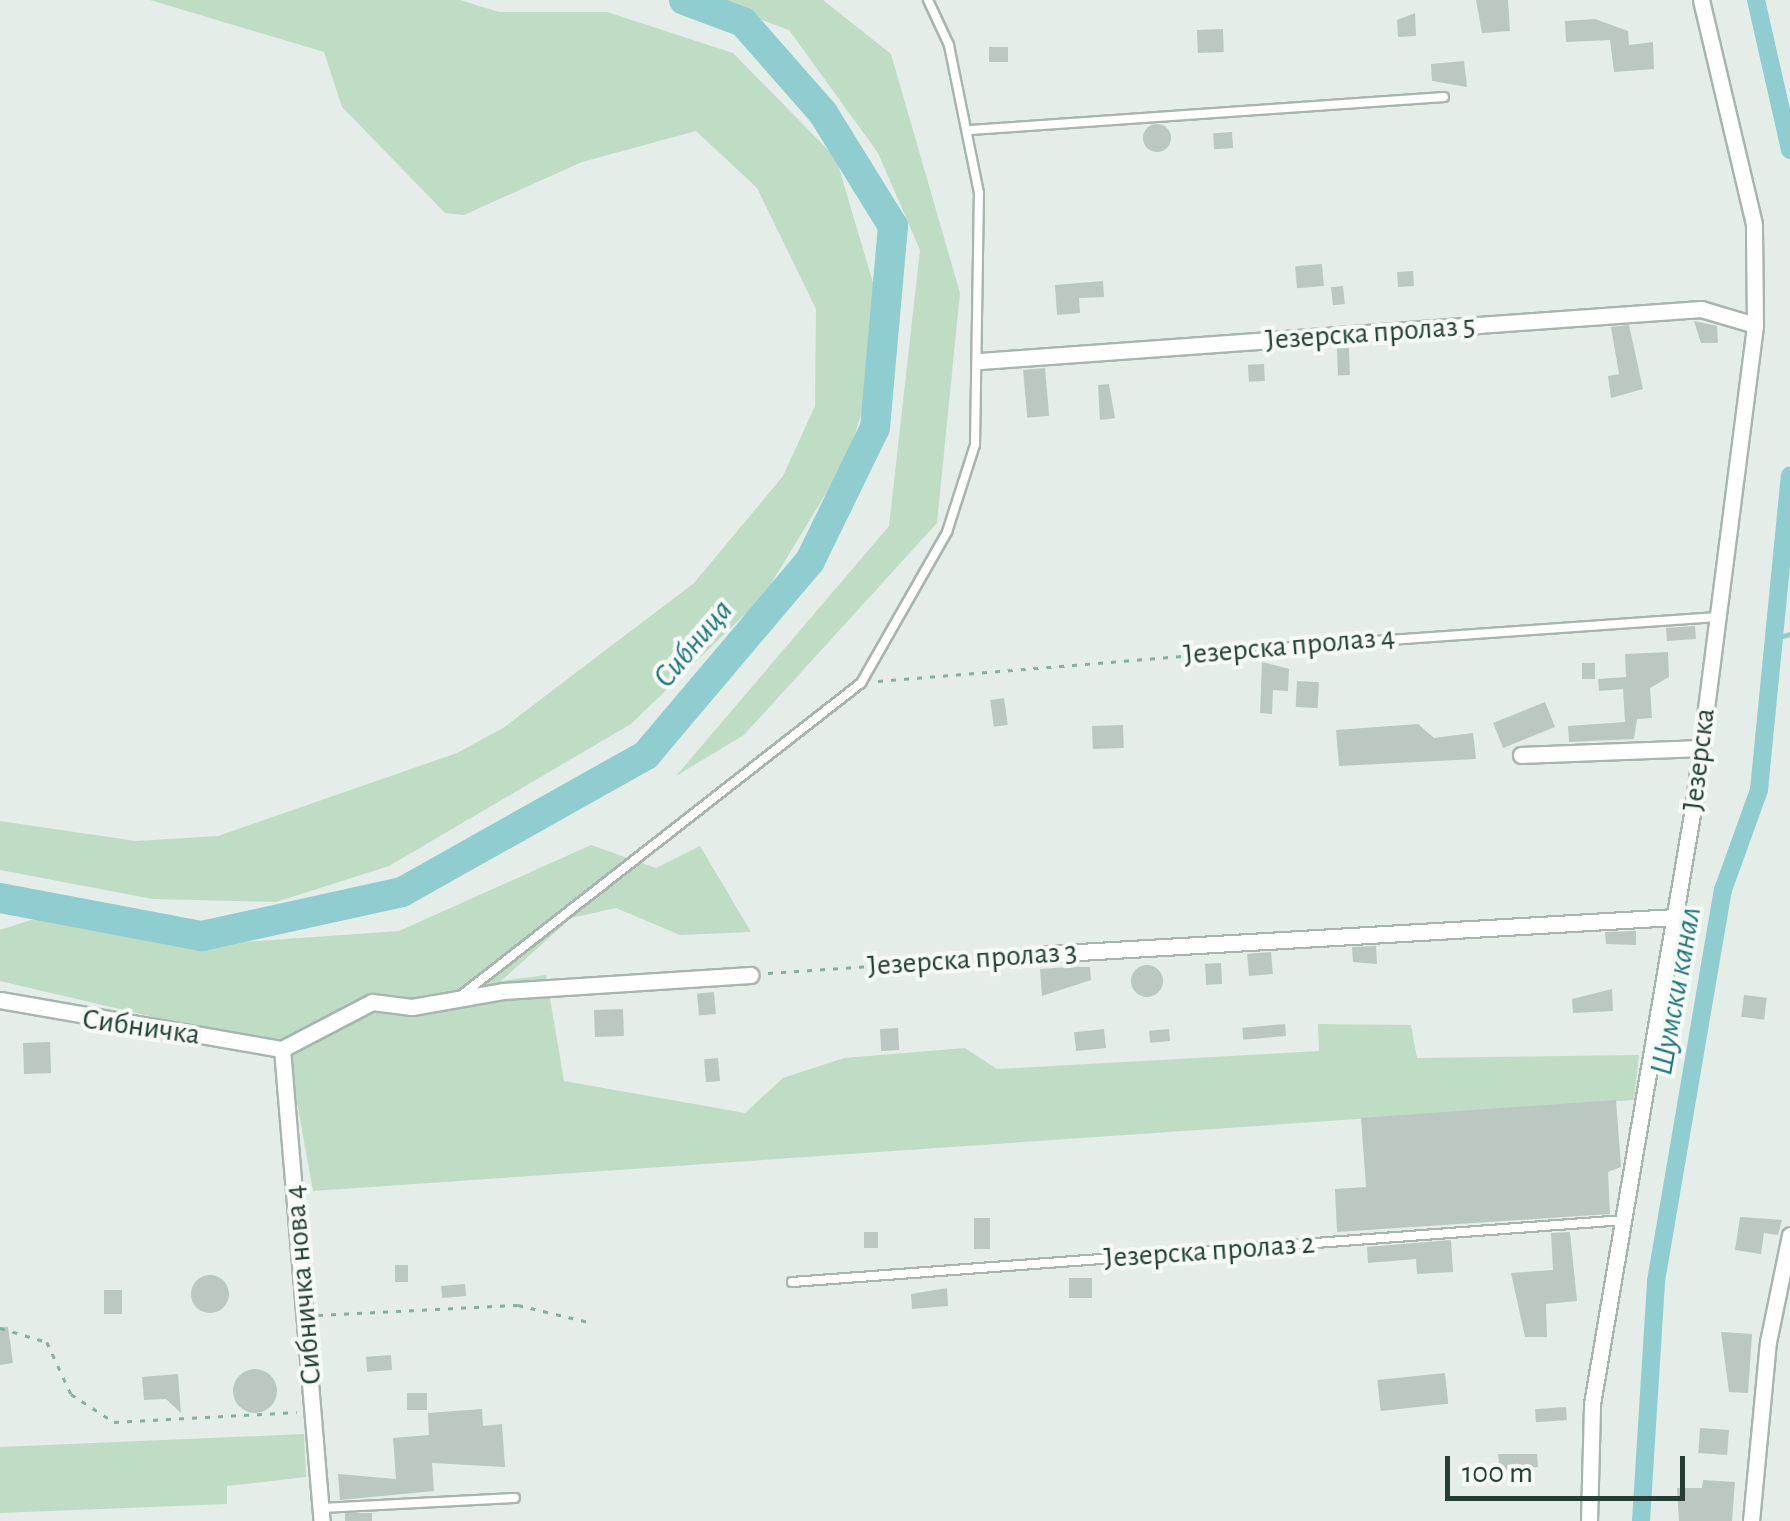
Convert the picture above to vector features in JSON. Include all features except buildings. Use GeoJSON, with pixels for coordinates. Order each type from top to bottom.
{"type":"FeatureCollection","features":[{"type":"Feature","properties":{"kind":"street","name":"Језерска"},"geometry":{"type":"LineString","coordinates":[[1590,1521],[1592,1404],[1701,748],[1755,325],[1754,224],[1702,0]]}},
{"type":"Feature","properties":{"kind":"street","name":"Језерска пролаз 5"},"geometry":{"type":"LineString","coordinates":[[980,362],[1701,309],[1755,325]]}},
{"type":"Feature","properties":{"kind":"street"},"geometry":{"type":"LineString","coordinates":[[1521,754],[1701,748]]}},
{"type":"Feature","properties":{"kind":"street","name":"Језерска пролаз 3"},"geometry":{"type":"LineString","coordinates":[[1045,954],[1675,917]]}},
{"type":"Feature","properties":{"kind":"street"},"geometry":{"type":"LineString","coordinates":[[282,1050],[372,1002],[412,1007],[459,996],[750,974]]}},
{"type":"Feature","properties":{"kind":"street","name":"Сибничка"},"geometry":{"type":"LineString","coordinates":[[0,1000],[282,1050]]}},
{"type":"Feature","properties":{"kind":"street","name":"Сибничка нова 4"},"geometry":{"type":"LineString","coordinates":[[282,1050],[321,1515]]}},
{"type":"Feature","properties":{"kind":"street"},"geometry":{"type":"LineString","coordinates":[[1751,1521],[1768,1342],[1790,1235]]}},
{"type":"Feature","properties":{"kind":"lane"},"geometry":{"type":"LineString","coordinates":[[459,996],[861,683],[948,532],[975,445],[980,362],[971,130],[928,0]]}},
{"type":"Feature","properties":{"kind":"lane"},"geometry":{"type":"LineString","coordinates":[[971,130],[1444,97]]}},
{"type":"Feature","properties":{"kind":"lane","name":"Језерска пролаз 4"},"geometry":{"type":"LineString","coordinates":[[1290,647],[1716,618]]}},
{"type":"Feature","properties":{"kind":"lane","name":"Језерска пролаз 2"},"geometry":{"type":"LineString","coordinates":[[792,1282],[1625,1220]]}},
{"type":"Feature","properties":{"kind":"lane"},"geometry":{"type":"LineString","coordinates":[[321,1515],[516,1498]]}},
{"type":"Feature","properties":{"kind":"path","name":"Језерска пролаз 4"},"geometry":{"type":"LineString","coordinates":[[861,683],[1290,647]]}},
{"type":"Feature","properties":{"kind":"path","name":"Језерска пролаз 3"},"geometry":{"type":"LineString","coordinates":[[750,974],[1045,954]]}},
{"type":"Feature","properties":{"kind":"path"},"geometry":{"type":"LineString","coordinates":[[307,1316],[518,1304],[593,1323]]}},
{"type":"Feature","properties":{"kind":"path"},"geometry":{"type":"LineString","coordinates":[[0,1328],[36,1333],[70,1394],[114,1422],[314,1411]]}},
{"type":"Feature","properties":{"kind":"green space"},"geometry":{"type":"Polygon","coordinates":[[[150,0],[460,0],[499,12],[607,12],[733,53],[836,158],[874,286],[865,401],[848,457],[763,597],[631,724],[389,866],[276,902],[153,899],[0,870],[0,821],[136,841],[218,836],[457,753],[503,728],[694,583],[783,476],[815,406],[816,309],[757,188],[696,131],[582,162],[464,215],[445,213],[342,107],[324,52],[150,0]]]}},
{"type":"Feature","properties":{"kind":"green space"},"geometry":{"type":"Polygon","coordinates":[[[708,0],[823,0],[891,54],[960,293],[937,523],[744,735],[676,776],[889,526],[920,250],[878,153],[789,30],[708,0]]]}},
{"type":"Feature","properties":{"kind":"green space"},"geometry":{"type":"Polygon","coordinates":[[[591,845],[656,868],[700,846],[751,932],[680,935],[616,908],[571,918],[501,981],[546,975],[564,1081],[745,1113],[783,1078],[844,1058],[965,1048],[997,1069],[1319,1051],[1318,1024],[1411,1025],[1417,1058],[1639,1055],[1634,1100],[313,1191],[290,1064],[269,1044],[0,981],[0,930],[37,918],[199,945],[399,931],[591,845]]]}},
{"type":"Feature","properties":{"kind":"green space"},"geometry":{"type":"Polygon","coordinates":[[[304,1434],[306,1477],[227,1486],[227,1504],[0,1513],[0,1447],[304,1434]]]}},
{"type":"Feature","properties":{"kind":"waterway","name":"Сибница"},"geometry":{"type":"LineString","coordinates":[[0,898],[202,936],[402,892],[646,755],[810,561],[875,428],[893,226],[823,113],[743,22],[684,0]]}},
{"type":"Feature","properties":{"kind":"waterway","name":"Шумски канал"},"geometry":{"type":"LineString","coordinates":[[1756,0],[1790,150]]}},
{"type":"Feature","properties":{"kind":"waterway","name":"Шумски канал"},"geometry":{"type":"LineString","coordinates":[[1641,1521],[1656,1281],[1723,890],[1759,790],[1790,476]]}},
{"type":"Feature","properties":{"kind":"waterway"},"geometry":{"type":"LineString","coordinates":[[1775,638],[1790,634]]}}]}
